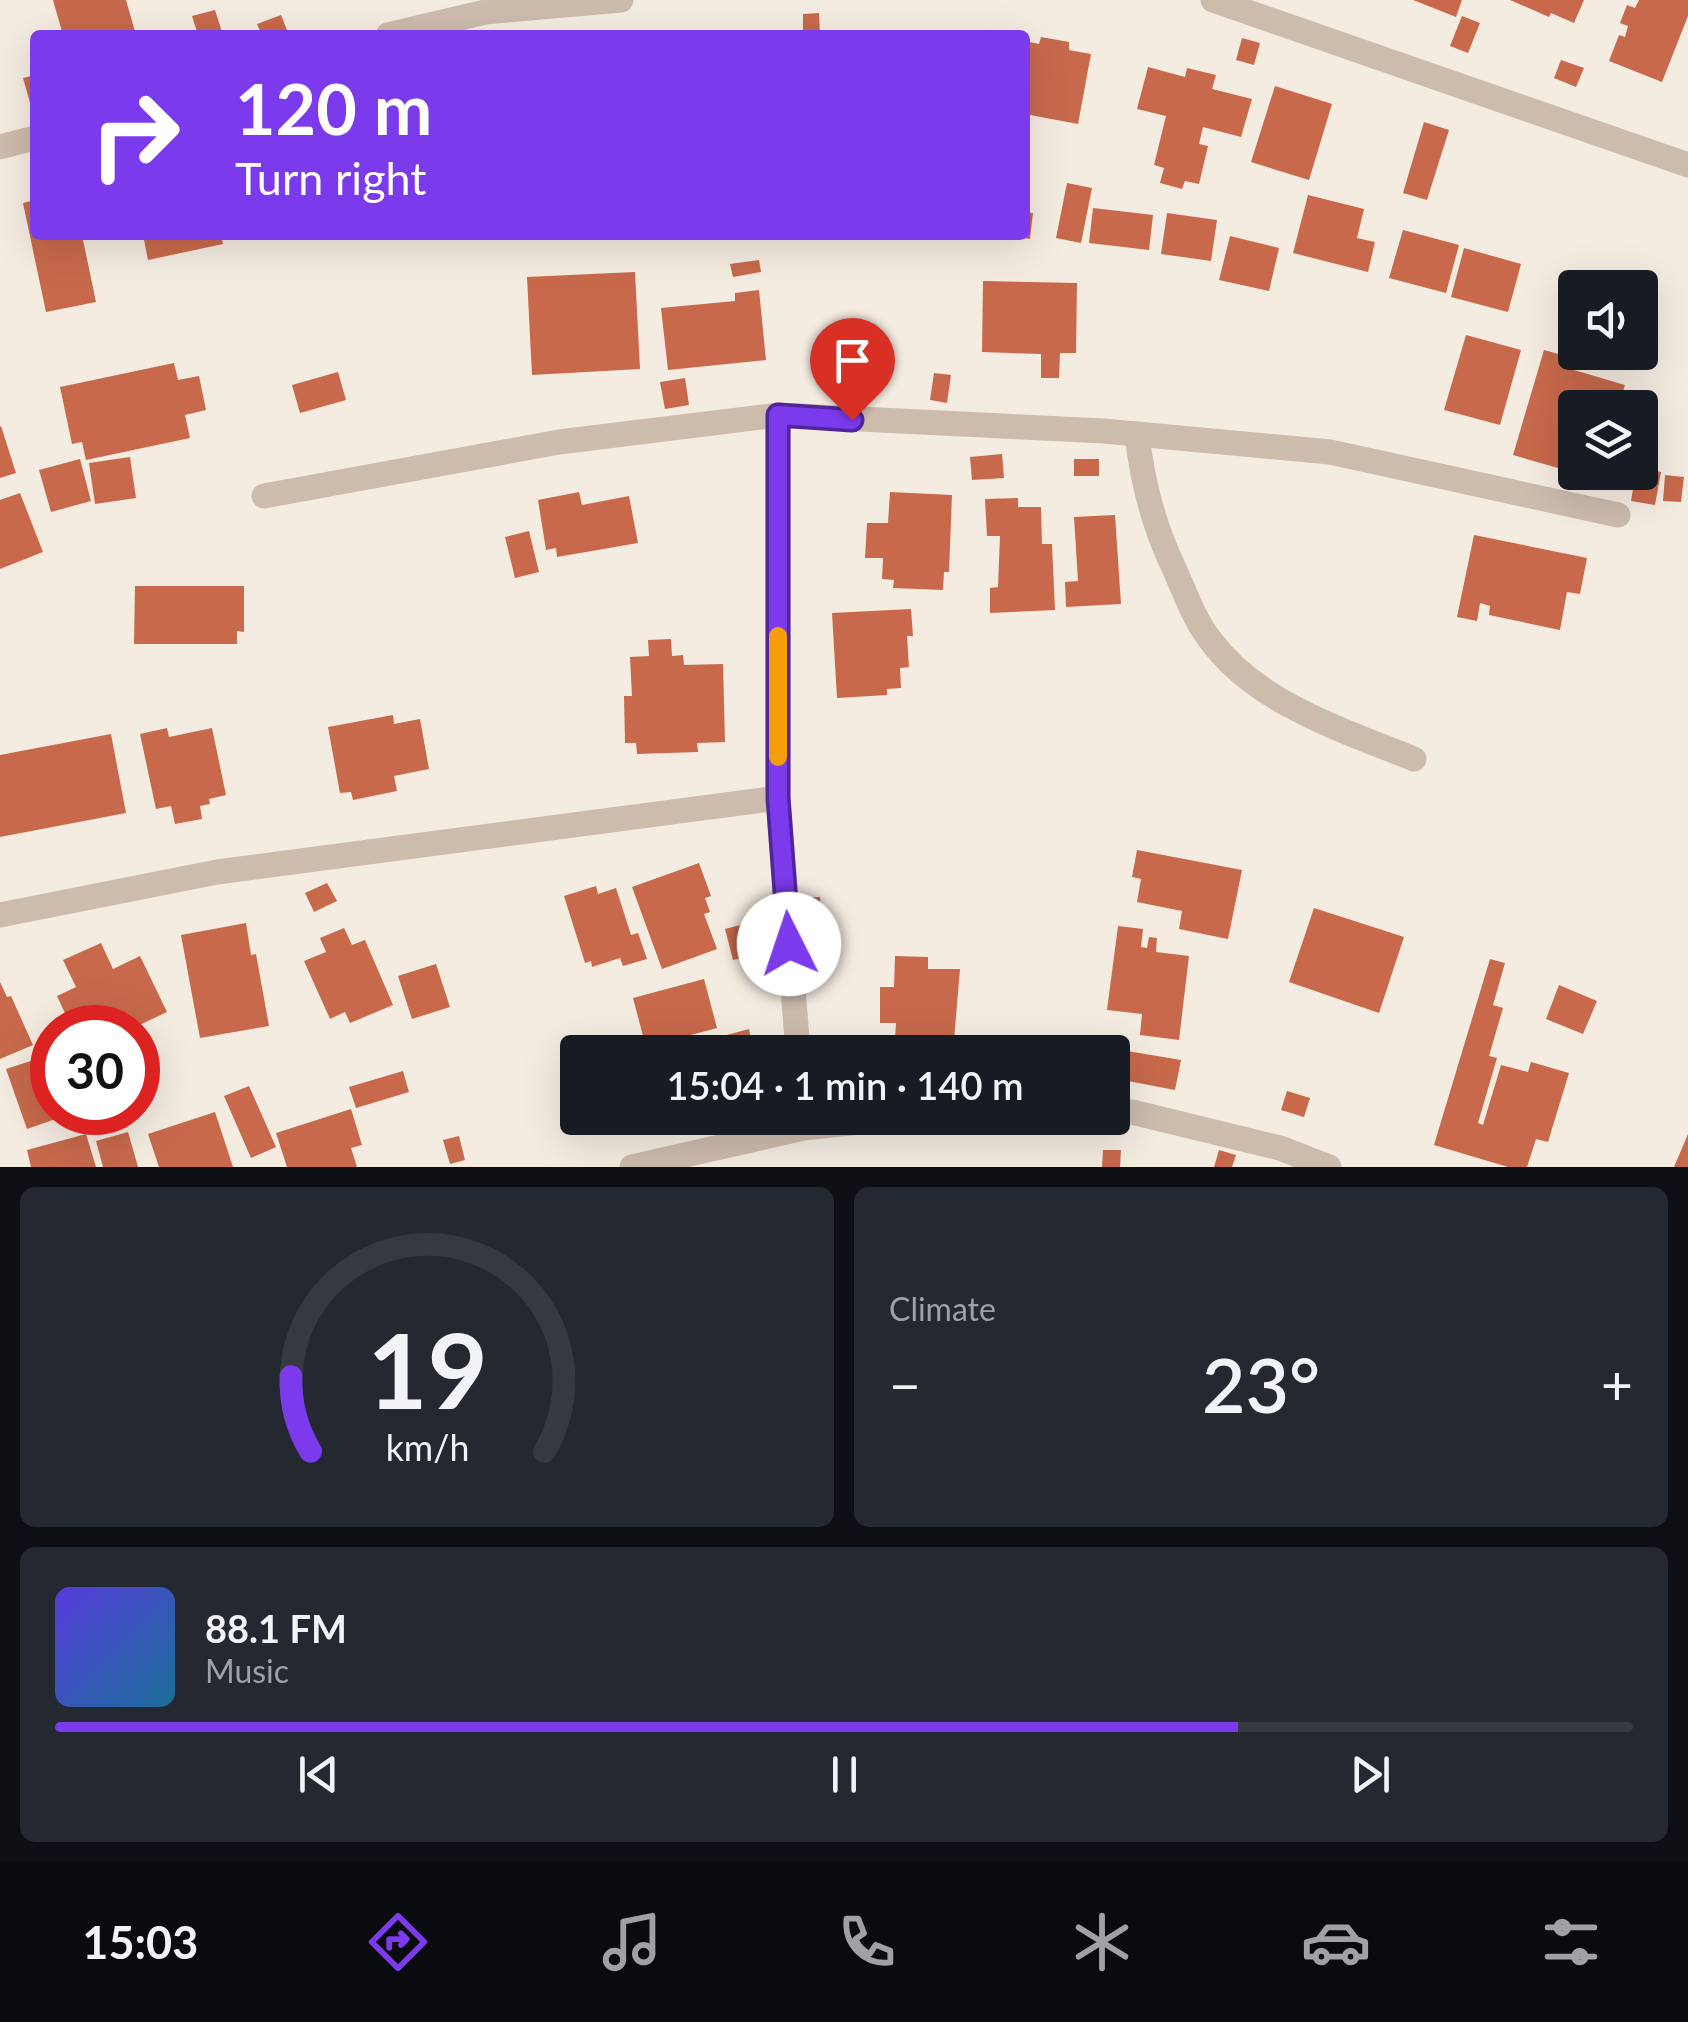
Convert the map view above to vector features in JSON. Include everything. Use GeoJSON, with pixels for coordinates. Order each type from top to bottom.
{"type":"FeatureCollection","features":[{"type":"Feature","properties":{"kind":"street"},"geometry":{"type":"LineString","coordinates":[[409,30],[484,12],[622,0]]}},
{"type":"Feature","properties":{"kind":"street"},"geometry":{"type":"LineString","coordinates":[[1213,0],[1688,165]]}},
{"type":"Feature","properties":{"kind":"street"},"geometry":{"type":"LineString","coordinates":[[0,147],[30,139]]}},
{"type":"Feature","properties":{"kind":"street"},"geometry":{"type":"LineString","coordinates":[[778,415],[778,798],[797,1035]]}},
{"type":"Feature","properties":{"kind":"street"},"geometry":{"type":"LineString","coordinates":[[264,496],[560,442],[778,415],[1137,434],[1330,452],[1618,515]]}},
{"type":"Feature","properties":{"kind":"street"},"geometry":{"type":"LineString","coordinates":[[1137,434],[1146,493],[1164,550],[1198,624],[1213,644],[1246,677],[1273,696],[1414,759]]}},
{"type":"Feature","properties":{"kind":"street"},"geometry":{"type":"LineString","coordinates":[[0,915],[217,872],[778,798]]}},
{"type":"Feature","properties":{"kind":"street"},"geometry":{"type":"LineString","coordinates":[[1130,1112],[1280,1148],[1329,1167]]}},
{"type":"Feature","properties":{"kind":"street"},"geometry":{"type":"LineString","coordinates":[[632,1167],[754,1135]]}},
{"type":"Feature","properties":{"kind":"building"},"geometry":{"type":"Polygon","coordinates":[[[53,0],[126,0],[135,30],[62,30],[53,0]]]}},
{"type":"Feature","properties":{"kind":"building"},"geometry":{"type":"Polygon","coordinates":[[[1413,0],[1462,0],[1456,17],[1413,0]]]}},
{"type":"Feature","properties":{"kind":"building"},"geometry":{"type":"Polygon","coordinates":[[[1510,0],[1584,0],[1574,23],[1510,0]]]}},
{"type":"Feature","properties":{"kind":"building"},"geometry":{"type":"Polygon","coordinates":[[[1639,0],[1688,0],[1688,16],[1662,82],[1609,61],[1619,35],[1625,37],[1628,26],[1620,23],[1627,5],[1635,8],[1639,0]]]}},
{"type":"Feature","properties":{"kind":"building"},"geometry":{"type":"Polygon","coordinates":[[[215,10],[221,30],[196,30],[192,16],[215,10]]]}},
{"type":"Feature","properties":{"kind":"building"},"geometry":{"type":"Polygon","coordinates":[[[819,13],[820,30],[803,30],[803,14],[819,13]]]}},
{"type":"Feature","properties":{"kind":"building"},"geometry":{"type":"Polygon","coordinates":[[[281,15],[287,30],[260,30],[257,24],[281,15]]]}},
{"type":"Feature","properties":{"kind":"building"},"geometry":{"type":"Polygon","coordinates":[[[1462,16],[1480,23],[1468,53],[1450,46],[1462,16]]]}},
{"type":"Feature","properties":{"kind":"building"},"geometry":{"type":"Polygon","coordinates":[[[1041,37],[1069,42],[1069,50],[1091,54],[1078,124],[1030,115],[1030,42],[1039,44],[1041,37]]]}},
{"type":"Feature","properties":{"kind":"building"},"geometry":{"type":"Polygon","coordinates":[[[1242,38],[1260,43],[1254,65],[1236,60],[1242,38]]]}},
{"type":"Feature","properties":{"kind":"building"},"geometry":{"type":"Polygon","coordinates":[[[1561,60],[1584,68],[1576,87],[1554,78],[1561,60]]]}},
{"type":"Feature","properties":{"kind":"building"},"geometry":{"type":"Polygon","coordinates":[[[1148,67],[1185,77],[1187,68],[1216,75],[1212,89],[1252,99],[1241,137],[1203,127],[1199,144],[1208,146],[1199,184],[1185,181],[1182,189],[1160,183],[1164,168],[1154,165],[1166,116],[1137,109],[1148,67]]]}},
{"type":"Feature","properties":{"kind":"building"},"geometry":{"type":"Polygon","coordinates":[[[30,76],[30,103],[23,78],[30,76]]]}},
{"type":"Feature","properties":{"kind":"building"},"geometry":{"type":"Polygon","coordinates":[[[1275,86],[1332,104],[1309,180],[1251,162],[1275,86]]]}},
{"type":"Feature","properties":{"kind":"building"},"geometry":{"type":"Polygon","coordinates":[[[1424,122],[1449,130],[1427,200],[1403,193],[1424,122]]]}},
{"type":"Feature","properties":{"kind":"building"},"geometry":{"type":"Polygon","coordinates":[[[1067,183],[1092,188],[1081,243],[1056,238],[1067,183]]]}},
{"type":"Feature","properties":{"kind":"building"},"geometry":{"type":"Polygon","coordinates":[[[1308,195],[1364,209],[1357,238],[1375,242],[1368,272],[1293,253],[1308,195]]]}},
{"type":"Feature","properties":{"kind":"building"},"geometry":{"type":"Polygon","coordinates":[[[30,201],[30,236],[23,203],[30,201]]]}},
{"type":"Feature","properties":{"kind":"building"},"geometry":{"type":"Polygon","coordinates":[[[1093,208],[1153,215],[1149,250],[1089,243],[1093,208]]]}},
{"type":"Feature","properties":{"kind":"building"},"geometry":{"type":"Polygon","coordinates":[[[1167,213],[1217,220],[1211,261],[1161,254],[1167,213]]]}},
{"type":"Feature","properties":{"kind":"building"},"geometry":{"type":"Polygon","coordinates":[[[1403,230],[1459,245],[1446,293],[1389,278],[1403,230]]]}},
{"type":"Feature","properties":{"kind":"building"},"geometry":{"type":"Polygon","coordinates":[[[1230,236],[1279,248],[1269,291],[1219,280],[1230,236]]]}},
{"type":"Feature","properties":{"kind":"building"},"geometry":{"type":"Polygon","coordinates":[[[31,240],[83,240],[96,302],[46,312],[31,240]]]}},
{"type":"Feature","properties":{"kind":"building"},"geometry":{"type":"Polygon","coordinates":[[[144,240],[222,240],[223,244],[148,260],[144,240]]]}},
{"type":"Feature","properties":{"kind":"building"},"geometry":{"type":"Polygon","coordinates":[[[1464,248],[1521,264],[1508,312],[1451,297],[1464,248]]]}},
{"type":"Feature","properties":{"kind":"building"},"geometry":{"type":"Polygon","coordinates":[[[759,260],[761,272],[733,277],[730,264],[759,260]]]}},
{"type":"Feature","properties":{"kind":"building"},"geometry":{"type":"Polygon","coordinates":[[[635,272],[640,369],[532,375],[527,277],[635,272]]]}},
{"type":"Feature","properties":{"kind":"building"},"geometry":{"type":"Polygon","coordinates":[[[983,281],[1077,283],[1076,353],[1060,353],[1059,378],[1041,378],[1041,354],[982,352],[983,281]]]}},
{"type":"Feature","properties":{"kind":"building"},"geometry":{"type":"Polygon","coordinates":[[[759,290],[766,360],[668,370],[661,308],[735,301],[735,293],[759,290]]]}},
{"type":"Feature","properties":{"kind":"building"},"geometry":{"type":"Polygon","coordinates":[[[1466,335],[1521,350],[1500,425],[1444,410],[1466,335]]]}},
{"type":"Feature","properties":{"kind":"building"},"geometry":{"type":"Polygon","coordinates":[[[1544,350],[1558,354],[1558,370],[1574,370],[1625,385],[1623,390],[1558,390],[1558,468],[1513,455],[1544,350]]]}},
{"type":"Feature","properties":{"kind":"building"},"geometry":{"type":"Polygon","coordinates":[[[174,363],[178,380],[199,376],[206,410],[185,415],[190,438],[86,460],[82,442],[72,444],[60,387],[174,363]]]}},
{"type":"Feature","properties":{"kind":"building"},"geometry":{"type":"Polygon","coordinates":[[[338,372],[346,400],[300,413],[292,385],[338,372]]]}},
{"type":"Feature","properties":{"kind":"building"},"geometry":{"type":"Polygon","coordinates":[[[934,373],[951,375],[947,403],[930,400],[934,373]]]}},
{"type":"Feature","properties":{"kind":"building"},"geometry":{"type":"Polygon","coordinates":[[[685,378],[689,405],[665,409],[660,382],[685,378]]]}},
{"type":"Feature","properties":{"kind":"building"},"geometry":{"type":"Polygon","coordinates":[[[0,427],[16,473],[0,478],[0,427]]]}},
{"type":"Feature","properties":{"kind":"building"},"geometry":{"type":"Polygon","coordinates":[[[1002,454],[1004,478],[972,480],[970,457],[1002,454]]]}},
{"type":"Feature","properties":{"kind":"building"},"geometry":{"type":"Polygon","coordinates":[[[130,457],[136,498],[95,504],[89,463],[130,457]]]}},
{"type":"Feature","properties":{"kind":"building"},"geometry":{"type":"Polygon","coordinates":[[[80,459],[91,501],[51,512],[39,470],[80,459]]]}},
{"type":"Feature","properties":{"kind":"building"},"geometry":{"type":"Polygon","coordinates":[[[1074,459],[1099,459],[1099,476],[1074,476],[1074,459]]]}},
{"type":"Feature","properties":{"kind":"building"},"geometry":{"type":"Polygon","coordinates":[[[1665,475],[1684,477],[1681,502],[1663,501],[1665,475]]]}},
{"type":"Feature","properties":{"kind":"building"},"geometry":{"type":"Polygon","coordinates":[[[1633,490],[1658,490],[1655,505],[1631,501],[1633,490]]]}},
{"type":"Feature","properties":{"kind":"building"},"geometry":{"type":"Polygon","coordinates":[[[579,492],[582,505],[629,496],[638,543],[557,557],[556,548],[546,550],[538,500],[579,492]]]}},
{"type":"Feature","properties":{"kind":"building"},"geometry":{"type":"Polygon","coordinates":[[[890,492],[952,495],[949,572],[944,572],[943,590],[893,588],[894,580],[882,579],[883,558],[865,558],[867,523],[888,523],[890,492]]]}},
{"type":"Feature","properties":{"kind":"building"},"geometry":{"type":"Polygon","coordinates":[[[20,493],[43,552],[0,569],[0,500],[20,493]]]}},
{"type":"Feature","properties":{"kind":"building"},"geometry":{"type":"Polygon","coordinates":[[[1018,498],[1018,507],[1041,507],[1042,544],[1052,544],[1055,610],[990,613],[990,588],[998,587],[1000,536],[987,536],[985,499],[1018,498]]]}},
{"type":"Feature","properties":{"kind":"building"},"geometry":{"type":"Polygon","coordinates":[[[1115,515],[1121,604],[1066,607],[1065,582],[1078,581],[1074,517],[1115,515]]]}},
{"type":"Feature","properties":{"kind":"building"},"geometry":{"type":"Polygon","coordinates":[[[529,531],[539,572],[515,578],[505,537],[529,531]]]}},
{"type":"Feature","properties":{"kind":"building"},"geometry":{"type":"Polygon","coordinates":[[[1474,535],[1587,558],[1580,594],[1567,592],[1560,630],[1489,615],[1490,606],[1480,603],[1477,621],[1457,617],[1474,535]]]}},
{"type":"Feature","properties":{"kind":"building"},"geometry":{"type":"Polygon","coordinates":[[[135,586],[244,586],[244,632],[237,631],[237,644],[134,644],[135,586]]]}},
{"type":"Feature","properties":{"kind":"building"},"geometry":{"type":"Polygon","coordinates":[[[911,609],[913,636],[907,636],[909,667],[900,668],[901,688],[887,689],[887,695],[837,698],[832,613],[911,609]]]}},
{"type":"Feature","properties":{"kind":"building"},"geometry":{"type":"Polygon","coordinates":[[[671,639],[672,656],[683,655],[684,665],[723,664],[725,742],[697,743],[698,752],[637,754],[636,743],[625,743],[624,696],[632,696],[630,657],[649,656],[648,640],[671,639]]]}},
{"type":"Feature","properties":{"kind":"building"},"geometry":{"type":"Polygon","coordinates":[[[393,715],[394,724],[420,719],[429,769],[394,776],[397,791],[353,800],[351,792],[340,793],[328,727],[393,715]]]}},
{"type":"Feature","properties":{"kind":"building"},"geometry":{"type":"Polygon","coordinates":[[[167,728],[169,737],[212,728],[226,795],[200,806],[202,819],[175,824],[171,806],[156,809],[140,734],[167,728]]]}},
{"type":"Feature","properties":{"kind":"building"},"geometry":{"type":"Polygon","coordinates":[[[111,734],[126,813],[0,837],[0,755],[111,734]]]}},
{"type":"Feature","properties":{"kind":"building"},"geometry":{"type":"Polygon","coordinates":[[[1137,850],[1242,870],[1228,939],[1179,929],[1182,911],[1137,902],[1141,879],[1132,877],[1137,850]]]}},
{"type":"Feature","properties":{"kind":"building"},"geometry":{"type":"Polygon","coordinates":[[[699,863],[711,896],[705,898],[710,912],[704,914],[717,949],[662,969],[632,887],[699,863]]]}},
{"type":"Feature","properties":{"kind":"building"},"geometry":{"type":"Polygon","coordinates":[[[327,883],[337,901],[314,912],[305,893],[327,883]]]}},
{"type":"Feature","properties":{"kind":"building"},"geometry":{"type":"Polygon","coordinates":[[[596,886],[598,894],[616,888],[631,935],[638,933],[647,959],[623,966],[620,958],[592,967],[591,961],[585,963],[564,896],[596,886]]]}},
{"type":"Feature","properties":{"kind":"building"},"geometry":{"type":"Polygon","coordinates":[[[820,897],[822,928],[801,929],[800,898],[820,897]]]}},
{"type":"Feature","properties":{"kind":"building"},"geometry":{"type":"Polygon","coordinates":[[[1314,908],[1404,937],[1379,1013],[1289,982],[1314,908]]]}},
{"type":"Feature","properties":{"kind":"building"},"geometry":{"type":"Polygon","coordinates":[[[246,923],[251,955],[256,954],[269,1026],[200,1038],[181,935],[246,923]]]}},
{"type":"Feature","properties":{"kind":"building"},"geometry":{"type":"Polygon","coordinates":[[[748,923],[756,955],[733,960],[725,929],[748,923]]]}},
{"type":"Feature","properties":{"kind":"building"},"geometry":{"type":"Polygon","coordinates":[[[1118,926],[1143,929],[1141,947],[1147,948],[1149,937],[1157,938],[1156,952],[1189,956],[1179,1040],[1140,1035],[1142,1014],[1107,1010],[1118,926]]]}},
{"type":"Feature","properties":{"kind":"building"},"geometry":{"type":"Polygon","coordinates":[[[344,928],[352,945],[365,940],[393,1005],[350,1023],[345,1012],[330,1019],[304,961],[326,952],[320,938],[344,928]]]}},
{"type":"Feature","properties":{"kind":"building"},"geometry":{"type":"Polygon","coordinates":[[[101,943],[113,969],[140,956],[167,1012],[160,1015],[160,1005],[61,1005],[57,996],[76,987],[63,960],[101,943]]]}},
{"type":"Feature","properties":{"kind":"building"},"geometry":{"type":"Polygon","coordinates":[[[895,956],[928,957],[928,969],[960,969],[954,1035],[895,1035],[896,1023],[880,1023],[880,987],[894,987],[895,956]]]}},
{"type":"Feature","properties":{"kind":"building"},"geometry":{"type":"Polygon","coordinates":[[[1490,959],[1505,963],[1493,1005],[1503,1008],[1489,1056],[1497,1058],[1478,1123],[1483,1125],[1501,1065],[1528,1072],[1531,1062],[1569,1073],[1548,1142],[1536,1139],[1527,1167],[1508,1167],[1434,1145],[1490,959]]]}},
{"type":"Feature","properties":{"kind":"building"},"geometry":{"type":"Polygon","coordinates":[[[436,964],[450,1007],[412,1019],[398,976],[436,964]]]}},
{"type":"Feature","properties":{"kind":"building"},"geometry":{"type":"Polygon","coordinates":[[[704,979],[717,1028],[691,1035],[643,1035],[633,998],[704,979]]]}},
{"type":"Feature","properties":{"kind":"building"},"geometry":{"type":"Polygon","coordinates":[[[0,982],[7,997],[11,996],[30,1046],[0,1059],[0,982]]]}},
{"type":"Feature","properties":{"kind":"building"},"geometry":{"type":"Polygon","coordinates":[[[1559,985],[1597,1001],[1583,1034],[1546,1019],[1559,985]]]}},
{"type":"Feature","properties":{"kind":"building"},"geometry":{"type":"Polygon","coordinates":[[[749,1029],[750,1035],[727,1035],[749,1029]]]}},
{"type":"Feature","properties":{"kind":"building"},"geometry":{"type":"Polygon","coordinates":[[[1130,1052],[1181,1060],[1175,1090],[1130,1081],[1130,1052]]]}},
{"type":"Feature","properties":{"kind":"building"},"geometry":{"type":"Polygon","coordinates":[[[30,1061],[30,1128],[27,1129],[6,1069],[30,1061]]]}},
{"type":"Feature","properties":{"kind":"building"},"geometry":{"type":"Polygon","coordinates":[[[403,1071],[409,1092],[356,1108],[349,1087],[403,1071]]]}},
{"type":"Feature","properties":{"kind":"building"},"geometry":{"type":"Polygon","coordinates":[[[249,1086],[276,1147],[251,1158],[224,1096],[249,1086]]]}},
{"type":"Feature","properties":{"kind":"building"},"geometry":{"type":"Polygon","coordinates":[[[1287,1091],[1310,1098],[1304,1117],[1281,1110],[1287,1091]]]}},
{"type":"Feature","properties":{"kind":"building"},"geometry":{"type":"Polygon","coordinates":[[[351,1109],[362,1145],[351,1148],[357,1167],[287,1167],[276,1133],[351,1109]]]}},
{"type":"Feature","properties":{"kind":"building"},"geometry":{"type":"Polygon","coordinates":[[[215,1112],[233,1167],[159,1167],[148,1135],[160,1135],[160,1130],[215,1112]]]}},
{"type":"Feature","properties":{"kind":"building"},"geometry":{"type":"Polygon","coordinates":[[[1688,1134],[1688,1167],[1674,1167],[1688,1134]]]}},
{"type":"Feature","properties":{"kind":"building"},"geometry":{"type":"Polygon","coordinates":[[[86,1135],[96,1167],[31,1167],[27,1150],[86,1135]]]}},
{"type":"Feature","properties":{"kind":"building"},"geometry":{"type":"Polygon","coordinates":[[[129,1135],[138,1167],[103,1167],[96,1141],[129,1135]]]}},
{"type":"Feature","properties":{"kind":"building"},"geometry":{"type":"Polygon","coordinates":[[[459,1136],[465,1160],[450,1164],[443,1140],[459,1136]]]}},
{"type":"Feature","properties":{"kind":"building"},"geometry":{"type":"Polygon","coordinates":[[[1103,1150],[1121,1150],[1120,1167],[1102,1167],[1103,1150]]]}},
{"type":"Feature","properties":{"kind":"building"},"geometry":{"type":"Polygon","coordinates":[[[1219,1150],[1236,1155],[1232,1167],[1214,1167],[1219,1150]]]}},
{"type":"Feature","properties":{"kind":"slow traffic"},"geometry":{"type":"LineString","coordinates":[[778,636],[778,757]]}},
{"type":"Feature","properties":{"kind":"route"},"geometry":{"type":"LineString","coordinates":[[789,944],[778,798],[778,415],[852,420]]}}]}
